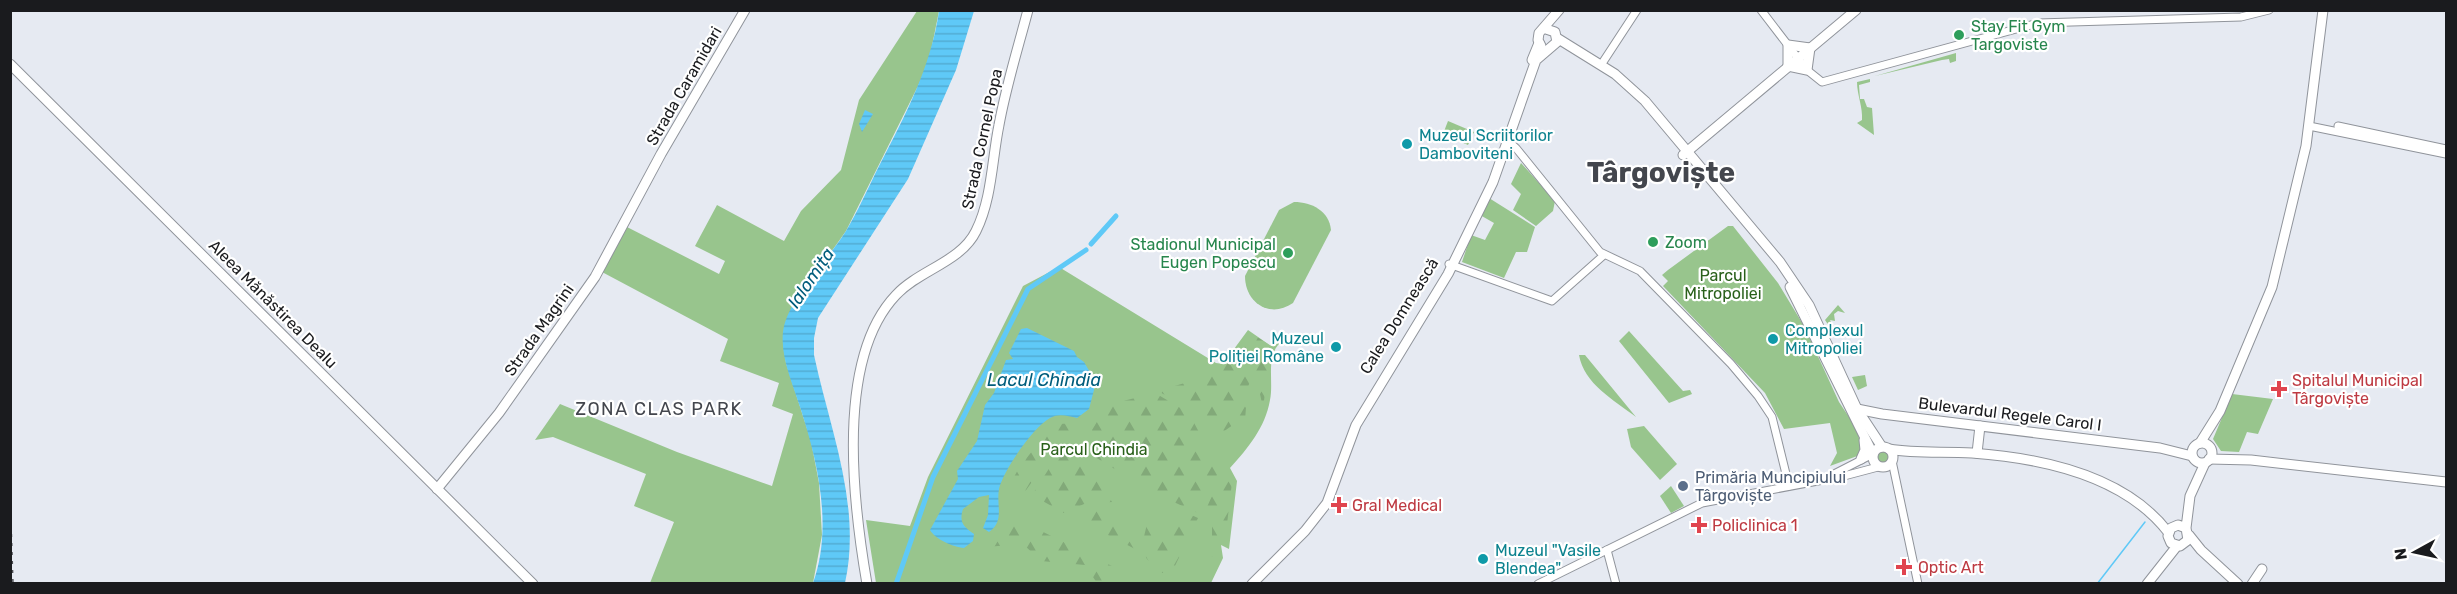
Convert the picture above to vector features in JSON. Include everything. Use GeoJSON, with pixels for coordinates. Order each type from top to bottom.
{"type":"FeatureCollection","features":[{"type":"Feature","properties":{"kind":"main road","name":"Strada Caramidari"},"geometry":{"type":"LineString","coordinates":[[648,177],[745,10]]}},
{"type":"Feature","properties":{"kind":"main road","name":"Strada Cornel Popa"},"geometry":{"type":"LineString","coordinates":[[867,584],[857,522],[852,468],[859,382],[866,348],[873,328],[888,302],[913,280],[960,251],[977,230],[985,207],[1002,106],[1028,10]]}},
{"type":"Feature","properties":{"kind":"main road","name":"Calea Domnească"},"geometry":{"type":"LineString","coordinates":[[1552,39],[1559,10]]}},
{"type":"Feature","properties":{"kind":"main road","name":"Calea Domnească"},"geometry":{"type":"LineString","coordinates":[[1250,584],[1324,501],[1361,406],[1457,255],[1493,182],[1527,80],[1538,56],[1552,39],[1565,10]]}},
{"type":"Feature","properties":{"kind":"main road"},"geometry":{"type":"LineString","coordinates":[[1684,153],[1856,10]]}},
{"type":"Feature","properties":{"kind":"main road"},"geometry":{"type":"LineString","coordinates":[[2150,580],[2174,536],[2191,493],[2202,453],[2272,287],[2313,122],[2321,12]]}},
{"type":"Feature","properties":{"kind":"main road","name":"Calea Domnească"},"geometry":{"type":"LineString","coordinates":[[1250,584],[1300,535],[1327,503],[1348,460],[1356,425],[1450,265],[1487,187],[1508,140],[1518,94],[1539,43],[1539,33],[1552,39]]}},
{"type":"Feature","properties":{"kind":"main road"},"geometry":{"type":"LineString","coordinates":[[1539,43],[1552,39],[1601,65],[1645,101],[1791,287],[1867,433],[1885,448],[1909,452],[1977,453],[2047,465],[2092,478],[2121,490],[2152,513],[2174,536],[2232,584]]}},
{"type":"Feature","properties":{"kind":"main road"},"geometry":{"type":"LineString","coordinates":[[1552,39],[1617,83],[1642,107],[1780,262],[1802,294],[1857,409],[1867,433],[1874,462],[1888,463],[1909,452]]}},
{"type":"Feature","properties":{"kind":"main road"},"geometry":{"type":"LineString","coordinates":[[1788,66],[1788,45],[1810,48]]}},
{"type":"Feature","properties":{"kind":"main road"},"geometry":{"type":"LineString","coordinates":[[1788,66],[1807,69],[1810,48]]}},
{"type":"Feature","properties":{"kind":"main road","name":"Aleea Mănăstirea Dealu"},"geometry":{"type":"LineString","coordinates":[[10,64],[533,584]]}},
{"type":"Feature","properties":{"kind":"main road","name":"Strada Magrini"},"geometry":{"type":"LineString","coordinates":[[437,489],[496,416],[595,277],[648,177]]}},
{"type":"Feature","properties":{"kind":"main road","name":"Bulevardul Regele Carol I"},"geometry":{"type":"LineString","coordinates":[[1857,409],[1877,414],[2446,483]]}},
{"type":"Feature","properties":{"kind":"main road"},"geometry":{"type":"LineString","coordinates":[[1862,459],[1869,423],[1877,414]]}},
{"type":"Feature","properties":{"kind":"main road"},"geometry":{"type":"LineString","coordinates":[[1977,453],[1980,426]]}},
{"type":"Feature","properties":{"kind":"main road"},"geometry":{"type":"LineString","coordinates":[[1873,454],[1885,448]]}},
{"type":"Feature","properties":{"kind":"main road"},"geometry":{"type":"LineString","coordinates":[[1885,448],[1888,463]]}},
{"type":"Feature","properties":{"kind":"main road"},"geometry":{"type":"LineString","coordinates":[[2191,493],[2187,532],[2201,550],[2238,584]]}},
{"type":"Feature","properties":{"kind":"main road"},"geometry":{"type":"LineString","coordinates":[[2174,536],[2187,532]]}},
{"type":"Feature","properties":{"kind":"main road"},"geometry":{"type":"LineString","coordinates":[[2174,536],[2187,532]]}},
{"type":"Feature","properties":{"kind":"main road","name":"Aleea Mănăstirea Dealu"},"geometry":{"type":"LineString","coordinates":[[515,566],[524,584]]}},
{"type":"Feature","properties":{"kind":"main road"},"geometry":{"type":"LineString","coordinates":[[2252,584],[2262,569]]}},
{"type":"Feature","properties":{"kind":"street"},"geometry":{"type":"LineString","coordinates":[[1601,65],[1637,10]]}},
{"type":"Feature","properties":{"kind":"street"},"geometry":{"type":"LineString","coordinates":[[1761,10],[1817,80],[1830,81],[2037,23],[2241,17],[2269,10]]}},
{"type":"Feature","properties":{"kind":"street"},"geometry":{"type":"LineString","coordinates":[[2313,122],[2446,149]]}},
{"type":"Feature","properties":{"kind":"street"},"geometry":{"type":"LineString","coordinates":[[2313,122],[2446,154]]}},
{"type":"Feature","properties":{"kind":"street"},"geometry":{"type":"LineString","coordinates":[[1508,140],[1604,255],[1629,263],[1640,271],[1731,364],[1758,396],[1772,417],[1789,486]]}},
{"type":"Feature","properties":{"kind":"street"},"geometry":{"type":"LineString","coordinates":[[1457,255],[1465,270]]}},
{"type":"Feature","properties":{"kind":"street"},"geometry":{"type":"LineString","coordinates":[[1450,265],[1552,301],[1604,255]]}},
{"type":"Feature","properties":{"kind":"street"},"geometry":{"type":"LineString","coordinates":[[1825,479],[1873,454]]}},
{"type":"Feature","properties":{"kind":"street"},"geometry":{"type":"LineString","coordinates":[[1538,584],[1702,503],[1825,479],[1888,463],[1895,476],[1918,584]]}},
{"type":"Feature","properties":{"kind":"street"},"geometry":{"type":"LineString","coordinates":[[1607,550],[1616,584]]}},
{"type":"Feature","properties":{"kind":"green space"},"geometry":{"type":"Polygon","coordinates":[[[917,11],[939,11],[929,61],[846,231],[797,300],[783,342],[786,363],[811,441],[819,483],[822,535],[813,583],[650,583],[674,522],[634,506],[646,474],[553,437],[535,440],[560,404],[677,452],[772,486],[793,414],[772,406],[779,383],[720,361],[728,339],[602,272],[627,227],[719,274],[725,261],[695,246],[717,205],[784,241],[801,211],[841,170],[859,100],[917,11]]]}},
{"type":"Feature","properties":{"kind":"green space"},"geometry":{"type":"Polygon","coordinates":[[[1956,53],[1956,61],[1950,63],[1949,59],[1942,60],[1875,76],[1956,53]]]}},
{"type":"Feature","properties":{"kind":"green space"},"geometry":{"type":"Polygon","coordinates":[[[1870,79],[1870,82],[1859,85],[1860,99],[1864,99],[1867,107],[1872,108],[1874,135],[1857,123],[1862,120],[1862,115],[1857,82],[1870,79]]]}},
{"type":"Feature","properties":{"kind":"green space"},"geometry":{"type":"Polygon","coordinates":[[[1448,121],[1474,132],[1468,145],[1443,134],[1448,121]]]}},
{"type":"Feature","properties":{"kind":"green space"},"geometry":{"type":"Polygon","coordinates":[[[1521,163],[1555,201],[1553,211],[1536,226],[1513,210],[1521,194],[1511,184],[1521,163]]]}},
{"type":"Feature","properties":{"kind":"green space"},"geometry":{"type":"Polygon","coordinates":[[[1489,198],[1535,227],[1527,252],[1516,252],[1504,278],[1462,262],[1471,235],[1485,240],[1494,223],[1480,215],[1489,198]]]}},
{"type":"Feature","properties":{"kind":"green space","name":"Stadionul Municipal Eugen Popescu"},"geometry":{"type":"Polygon","coordinates":[[[1294,202],[1318,209],[1327,218],[1331,230],[1293,303],[1284,308],[1268,309],[1260,306],[1249,294],[1245,276],[1279,210],[1294,202]]]}},
{"type":"Feature","properties":{"kind":"green space","name":"Parcul Mitropoliei"},"geometry":{"type":"Polygon","coordinates":[[[1728,226],[1733,226],[1778,283],[1804,326],[1839,402],[1855,426],[1863,450],[1860,455],[1830,466],[1837,453],[1830,423],[1784,429],[1765,393],[1663,286],[1668,281],[1662,275],[1728,226]]]}},
{"type":"Feature","properties":{"kind":"green space","name":"Parcul Chindia"},"geometry":{"type":"Polygon","coordinates":[[[1059,267],[1216,363],[1223,364],[1248,330],[1271,346],[1281,342],[1273,354],[1271,393],[1264,420],[1249,445],[1230,468],[1237,481],[1229,549],[1221,545],[1223,558],[1211,583],[876,583],[866,520],[910,526],[928,477],[1023,286],[1059,267]]]}},
{"type":"Feature","properties":{"kind":"green space"},"geometry":{"type":"Polygon","coordinates":[[[1838,305],[1845,313],[1838,311],[1834,314],[1835,321],[1830,320],[1834,327],[1831,329],[1825,320],[1838,305]]]}},
{"type":"Feature","properties":{"kind":"green space"},"geometry":{"type":"Polygon","coordinates":[[[1629,331],[1683,391],[1690,390],[1692,394],[1669,403],[1619,341],[1629,331]]]}},
{"type":"Feature","properties":{"kind":"green space"},"geometry":{"type":"Polygon","coordinates":[[[1254,335],[1271,346],[1263,408],[1249,343],[1254,335]]]}},
{"type":"Feature","properties":{"kind":"green space"},"geometry":{"type":"Polygon","coordinates":[[[1247,343],[1253,374],[1242,402],[1246,407],[1245,421],[1237,422],[1223,432],[1205,429],[1186,407],[1158,391],[1218,373],[1247,343]]]}},
{"type":"Feature","properties":{"kind":"green space"},"geometry":{"type":"Polygon","coordinates":[[[1579,355],[1585,355],[1636,417],[1593,383],[1579,355]]]}},
{"type":"Feature","properties":{"kind":"green space"},"geometry":{"type":"Polygon","coordinates":[[[1865,375],[1867,386],[1858,390],[1852,377],[1865,375]]]}},
{"type":"Feature","properties":{"kind":"green space"},"geometry":{"type":"Polygon","coordinates":[[[1155,393],[1184,410],[1192,419],[1219,470],[1214,482],[1206,483],[1210,492],[1200,514],[1154,493],[1095,457],[1092,430],[1103,412],[1107,395],[1123,401],[1155,393]]]}},
{"type":"Feature","properties":{"kind":"green space"},"geometry":{"type":"Polygon","coordinates":[[[2232,394],[2273,399],[2258,434],[2247,432],[2239,452],[2221,451],[2213,439],[2232,394]]]}},
{"type":"Feature","properties":{"kind":"green space"},"geometry":{"type":"Polygon","coordinates":[[[1080,423],[1082,433],[1059,444],[1024,493],[1009,486],[1020,466],[1052,427],[1058,424],[1080,423]]]}},
{"type":"Feature","properties":{"kind":"green space"},"geometry":{"type":"Polygon","coordinates":[[[1644,426],[1677,464],[1660,480],[1631,447],[1627,429],[1644,426]]]}},
{"type":"Feature","properties":{"kind":"green space"},"geometry":{"type":"Polygon","coordinates":[[[1072,444],[1090,459],[1096,476],[1112,502],[1084,504],[1064,513],[1032,495],[1061,450],[1072,444]]]}},
{"type":"Feature","properties":{"kind":"green space"},"geometry":{"type":"Polygon","coordinates":[[[1883,450],[1888,452],[1890,457],[1888,462],[1883,464],[1878,462],[1876,457],[1878,452],[1883,450]]]}},
{"type":"Feature","properties":{"kind":"green space"},"geometry":{"type":"Polygon","coordinates":[[[1222,471],[1226,472],[1232,482],[1225,541],[1216,539],[1218,558],[1209,556],[1203,544],[1212,538],[1212,522],[1203,517],[1222,471]]]}},
{"type":"Feature","properties":{"kind":"green space"},"geometry":{"type":"Polygon","coordinates":[[[1671,486],[1684,506],[1671,513],[1660,496],[1671,486]]]}},
{"type":"Feature","properties":{"kind":"green space"},"geometry":{"type":"Polygon","coordinates":[[[1114,506],[1137,550],[1067,514],[1085,507],[1114,506]]]}},
{"type":"Feature","properties":{"kind":"green space"},"geometry":{"type":"Polygon","coordinates":[[[1178,509],[1198,518],[1174,568],[1162,573],[1147,559],[1141,549],[1147,524],[1162,524],[1178,509]]]}},
{"type":"Feature","properties":{"kind":"green space"},"geometry":{"type":"Polygon","coordinates":[[[1019,520],[1120,570],[1102,583],[1097,583],[1085,565],[1041,561],[1023,544],[985,547],[1019,520]]]}},
{"type":"Feature","properties":{"kind":"water","name":"Ialomița"},"geometry":{"type":"Polygon","coordinates":[[[939,11],[974,11],[956,70],[908,179],[818,318],[814,338],[814,355],[842,468],[850,525],[845,583],[813,583],[822,540],[821,496],[813,452],[785,358],[784,326],[795,301],[846,231],[898,129],[916,91],[930,52],[939,11]]]}},
{"type":"Feature","properties":{"kind":"water"},"geometry":{"type":"Polygon","coordinates":[[[865,110],[873,114],[862,132],[859,124],[865,110]]]}},
{"type":"Feature","properties":{"kind":"water","name":"Lacul Chindia"},"geometry":{"type":"Polygon","coordinates":[[[1027,328],[1074,351],[1077,357],[1084,362],[1094,379],[1094,390],[1089,409],[1077,418],[1064,415],[1053,416],[1035,430],[1002,481],[998,495],[998,518],[994,528],[989,532],[983,528],[988,515],[989,495],[979,497],[963,509],[961,517],[967,529],[974,534],[973,541],[964,548],[955,546],[940,539],[930,530],[958,479],[957,471],[977,441],[985,405],[994,393],[1006,360],[1013,359],[1009,353],[1021,329],[1027,328]]]}},
{"type":"Feature","properties":{"kind":"waterway"},"geometry":{"type":"LineString","coordinates":[[1091,244],[1116,216]]}},
{"type":"Feature","properties":{"kind":"waterway"},"geometry":{"type":"LineString","coordinates":[[896,584],[933,477],[1028,289],[1086,250]]}},
{"type":"Feature","properties":{"kind":"waterway"},"geometry":{"type":"LineString","coordinates":[[2097,584],[2145,522]]}},
{"type":"Feature","properties":{"kind":"railway"},"geometry":{"type":"LineString","coordinates":[[10,489],[13,584]]}},
{"type":"Feature","properties":{"kind":"place","name":"Stay Fit Gym Targoviste"},"geometry":{"type":"Point","coordinates":[1959,35]}},
{"type":"Feature","properties":{"kind":"place","name":"Muzeul Scriitorilor Damboviteni"},"geometry":{"type":"Point","coordinates":[1407,144]}},
{"type":"Feature","properties":{"kind":"place","name":"Zoom"},"geometry":{"type":"Point","coordinates":[1653,242]}},
{"type":"Feature","properties":{"kind":"place","name":"Stadionul Municipal Eugen Popescu"},"geometry":{"type":"Point","coordinates":[1288,253]}},
{"type":"Feature","properties":{"kind":"place","name":"Complexul Mitropoliei"},"geometry":{"type":"Point","coordinates":[1773,339]}},
{"type":"Feature","properties":{"kind":"place","name":"Muzeul Poliției Române"},"geometry":{"type":"Point","coordinates":[1336,347]}},
{"type":"Feature","properties":{"kind":"place","name":"Spitalul Municipal Târgoviște"},"geometry":{"type":"Point","coordinates":[2279,389]}},
{"type":"Feature","properties":{"kind":"place","name":"Primăria Muncipiului Târgoviște"},"geometry":{"type":"Point","coordinates":[1683,486]}},
{"type":"Feature","properties":{"kind":"place","name":"Gral Medical"},"geometry":{"type":"Point","coordinates":[1339,505]}},
{"type":"Feature","properties":{"kind":"place","name":"Policlinica 1"},"geometry":{"type":"Point","coordinates":[1699,525]}},
{"type":"Feature","properties":{"kind":"place","name":"Muzeul \"Vasile Blendea\""},"geometry":{"type":"Point","coordinates":[1483,559]}},
{"type":"Feature","properties":{"kind":"place","name":"Optic Art"},"geometry":{"type":"Point","coordinates":[1904,567]}},
{"type":"Feature","properties":{"kind":"district","name":"Târgoviște"},"geometry":{"type":"Point","coordinates":[1661,172]}},
{"type":"Feature","properties":{"kind":"district","name":"ZONA CLAS PARK"},"geometry":{"type":"Point","coordinates":[659,409]}}]}
